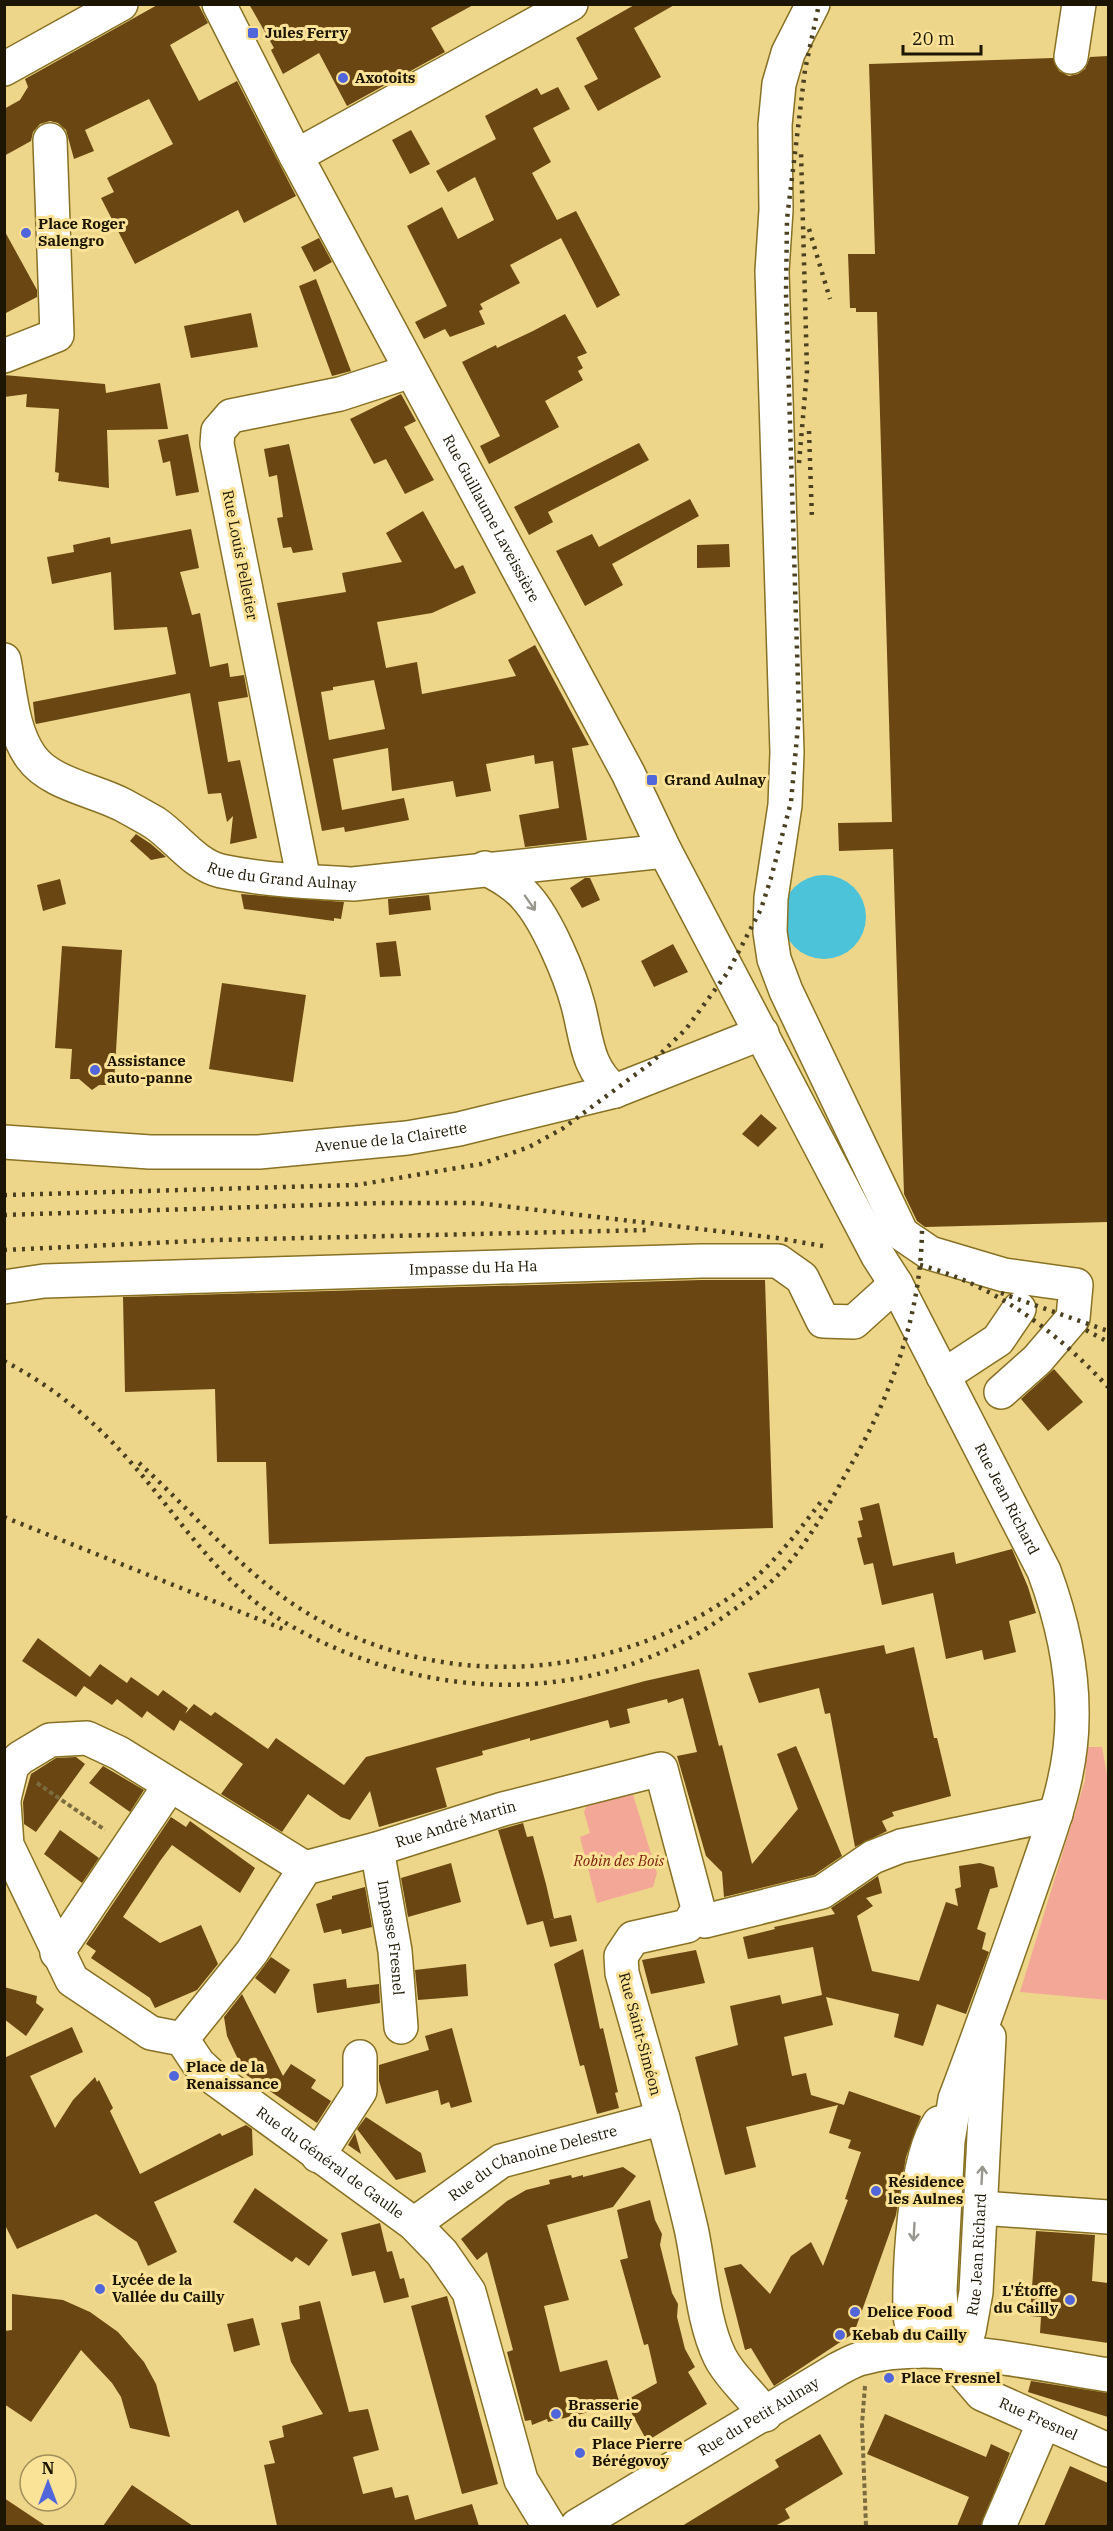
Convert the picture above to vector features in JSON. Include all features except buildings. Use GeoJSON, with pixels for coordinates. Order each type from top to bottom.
{"type":"FeatureCollection","features":[{"type":"Feature","properties":{"kind":"street"},"geometry":{"type":"LineString","coordinates":[[4,69],[121,4]]}},
{"type":"Feature","properties":{"kind":"street","name":"Rue Guillaume Laveissière"},"geometry":{"type":"LineString","coordinates":[[219,4],[296,156],[628,773],[665,851],[762,1033]]}},
{"type":"Feature","properties":{"kind":"street"},"geometry":{"type":"LineString","coordinates":[[296,156],[571,4]]}},
{"type":"Feature","properties":{"kind":"street"},"geometry":{"type":"LineString","coordinates":[[813,4],[788,53],[779,84],[775,125],[776,210],[772,271],[787,752],[785,805],[771,898],[770,932],[774,959],[786,991],[902,1234],[930,1253],[1004,1275],[1076,1285],[1073,1318],[1037,1360],[1001,1392]]}},
{"type":"Feature","properties":{"kind":"street"},"geometry":{"type":"LineString","coordinates":[[1071,57],[1079,4]]}},
{"type":"Feature","properties":{"kind":"street"},"geometry":{"type":"LineString","coordinates":[[4,356],[57,335],[50,140]]}},
{"type":"Feature","properties":{"kind":"street","name":"Rue Louis Pelletier"},"geometry":{"type":"LineString","coordinates":[[304,881],[217,444],[218,431],[231,417],[340,394],[411,371]]}},
{"type":"Feature","properties":{"kind":"street","name":"Rue du Grand Aulnay"},"geometry":{"type":"LineString","coordinates":[[4,660],[18,730],[15,749],[30,756],[51,774],[121,804],[155,824],[206,865],[220,870],[304,881],[353,884],[485,868],[665,851]]}},
{"type":"Feature","properties":{"kind":"street"},"geometry":{"type":"LineString","coordinates":[[485,868],[509,881],[527,898],[535,910],[571,979],[591,1059],[599,1078],[615,1091]]}},
{"type":"Feature","properties":{"kind":"street","name":"Avenue de la Clairette"},"geometry":{"type":"LineString","coordinates":[[4,1142],[150,1152],[259,1152],[407,1138],[459,1129],[615,1091],[762,1033]]}},
{"type":"Feature","properties":{"kind":"street","name":"Rue Jean Richard"},"geometry":{"type":"LineString","coordinates":[[762,1033],[878,1256],[896,1284],[1044,1571],[1054,1597],[1071,1682],[1070,1753],[1056,1814],[955,2099],[948,2141],[940,2290],[942,2328],[952,2353]]}},
{"type":"Feature","properties":{"kind":"street","name":"Impasse du Ha Ha"},"geometry":{"type":"LineString","coordinates":[[4,1287],[56,1281],[689,1261],[778,1261],[802,1278],[823,1321],[854,1322],[896,1284]]}},
{"type":"Feature","properties":{"kind":"street"},"geometry":{"type":"LineString","coordinates":[[942,1376],[998,1340],[1019,1309]]}},
{"type":"Feature","properties":{"kind":"street"},"geometry":{"type":"LineString","coordinates":[[87,1738],[119,1753],[305,1868],[252,1952],[182,2039],[151,2033],[72,1980],[57,1953],[7,1845],[4,1801],[12,1766],[20,1758],[50,1740],[87,1738]]}},
{"type":"Feature","properties":{"kind":"street","name":"Rue André Martin"},"geometry":{"type":"LineString","coordinates":[[305,1868],[376,1849],[503,1809],[661,1769],[698,1908],[693,1918]]}},
{"type":"Feature","properties":{"kind":"street"},"geometry":{"type":"LineString","coordinates":[[57,1953],[171,1785]]}},
{"type":"Feature","properties":{"kind":"street","name":"Rue Saint-Siméon"},"geometry":{"type":"LineString","coordinates":[[765,2415],[755,2399],[730,2373],[712,2335],[691,2229],[663,2118],[622,1973],[621,1956],[633,1938],[687,1926],[693,1918],[705,1922],[822,1892],[873,1857],[901,1846],[1056,1814]]}},
{"type":"Feature","properties":{"kind":"street","name":"Impasse Fresnel"},"geometry":{"type":"LineString","coordinates":[[376,1849],[394,1951],[401,2027]]}},
{"type":"Feature","properties":{"kind":"street","name":"Rue Jean Richard"},"geometry":{"type":"LineString","coordinates":[[952,2353],[969,2331],[976,2292],[991,2001]]}},
{"type":"Feature","properties":{"kind":"street","name":"Rue du Général de Gaulle"},"geometry":{"type":"LineString","coordinates":[[182,2039],[198,2063],[214,2079],[414,2224],[442,2253],[469,2292],[521,2480],[549,2526]]}},
{"type":"Feature","properties":{"kind":"street"},"geometry":{"type":"LineString","coordinates":[[318,2156],[360,2091],[360,2057]]}},
{"type":"Feature","properties":{"kind":"street","name":"Rue Jean Richard"},"geometry":{"type":"LineString","coordinates":[[918,2351],[910,2317],[916,2196],[931,2135],[955,2099]]}},
{"type":"Feature","properties":{"kind":"street","name":"Rue du Chanoine Delestre"},"geometry":{"type":"LineString","coordinates":[[414,2224],[501,2161],[663,2118]]}},
{"type":"Feature","properties":{"kind":"street"},"geometry":{"type":"LineString","coordinates":[[995,2209],[1108,2217]]}},
{"type":"Feature","properties":{"kind":"street","name":"Rue du Petit Aulnay"},"geometry":{"type":"LineString","coordinates":[[577,2526],[838,2369],[866,2357],[918,2351],[952,2353],[1108,2375]]}},
{"type":"Feature","properties":{"kind":"street","name":"Rue Fresnel"},"geometry":{"type":"LineString","coordinates":[[952,2353],[964,2373],[982,2394],[1108,2450]]}},
{"type":"Feature","properties":{"kind":"street"},"geometry":{"type":"LineString","coordinates":[[999,2526],[1044,2422]]}},
{"type":"Feature","properties":{"kind":"path"},"geometry":{"type":"LineString","coordinates":[[12,1766],[129,1846]]}},
{"type":"Feature","properties":{"kind":"path"},"geometry":{"type":"LineString","coordinates":[[866,2357],[862,2424],[866,2526]]}},
{"type":"Feature","properties":{"kind":"green space"},"geometry":{"type":"Polygon","coordinates":[[[1087,1747],[1102,1747],[1108,1780],[1108,2000],[1020,1992],[1085,1780],[1087,1747]]]}},
{"type":"Feature","properties":{"kind":"green space","name":"Robin des Bois"},"geometry":{"type":"Polygon","coordinates":[[[631,1788],[657,1873],[653,1887],[597,1903],[580,1837],[590,1833],[584,1812],[590,1798],[631,1788]]]}},
{"type":"Feature","properties":{"kind":"water"},"geometry":{"type":"Polygon","coordinates":[[[824,875],[840,878],[854,887],[863,901],[866,917],[863,933],[854,947],[840,956],[824,959],[808,956],[794,947],[785,933],[782,917],[785,901],[794,887],[808,878],[824,875]]]}},
{"type":"Feature","properties":{"kind":"railway"},"geometry":{"type":"LineString","coordinates":[[4,1195],[357,1185],[481,1164],[529,1147],[562,1129],[651,1063],[686,1029],[728,972],[761,909],[791,802],[799,715],[786,294],[787,219],[805,70],[819,4]]}},
{"type":"Feature","properties":{"kind":"railway"},"geometry":{"type":"LineString","coordinates":[[799,463],[807,371],[801,152]]}},
{"type":"Feature","properties":{"kind":"railway"},"geometry":{"type":"LineString","coordinates":[[809,229],[830,299]]}},
{"type":"Feature","properties":{"kind":"railway"},"geometry":{"type":"LineString","coordinates":[[809,431],[812,519]]}},
{"type":"Feature","properties":{"kind":"railway"},"geometry":{"type":"LineString","coordinates":[[4,1215],[380,1203],[477,1203],[777,1238],[823,1246]]}},
{"type":"Feature","properties":{"kind":"railway"},"geometry":{"type":"LineString","coordinates":[[4,1361],[54,1392],[100,1430],[147,1481],[221,1570],[265,1609],[291,1626],[344,1652],[399,1670],[455,1681],[512,1685],[569,1680],[624,1666],[678,1644],[759,1592],[788,1565],[818,1523],[852,1463],[867,1436],[892,1379],[911,1319],[921,1258],[922,1227]]}},
{"type":"Feature","properties":{"kind":"railway"},"geometry":{"type":"LineString","coordinates":[[4,1250],[216,1240],[649,1230]]}},
{"type":"Feature","properties":{"kind":"railway"},"geometry":{"type":"LineString","coordinates":[[920,1265],[974,1285],[1023,1313],[1067,1347],[1108,1387]]}},
{"type":"Feature","properties":{"kind":"railway"},"geometry":{"type":"LineString","coordinates":[[1001,1293],[1108,1331]]}},
{"type":"Feature","properties":{"kind":"railway"},"geometry":{"type":"LineString","coordinates":[[1086,1330],[1108,1342]]}},
{"type":"Feature","properties":{"kind":"railway"},"geometry":{"type":"LineString","coordinates":[[139,1463],[234,1556],[274,1591],[296,1606],[350,1635],[406,1655],[465,1665],[525,1666],[585,1659],[643,1642],[697,1617],[759,1575],[823,1499]]}},
{"type":"Feature","properties":{"kind":"railway"},"geometry":{"type":"LineString","coordinates":[[4,1517],[288,1631]]}},
{"type":"Feature","properties":{"kind":"place","name":"Jules Ferry"},"geometry":{"type":"Point","coordinates":[253,33]}},
{"type":"Feature","properties":{"kind":"place","name":"Axotoits"},"geometry":{"type":"Point","coordinates":[343,78]}},
{"type":"Feature","properties":{"kind":"place","name":"Place Roger Salengro"},"geometry":{"type":"Point","coordinates":[26,233]}},
{"type":"Feature","properties":{"kind":"place","name":"Grand Aulnay"},"geometry":{"type":"Point","coordinates":[652,780]}},
{"type":"Feature","properties":{"kind":"place","name":"Assistance auto-panne"},"geometry":{"type":"Point","coordinates":[95,1070]}},
{"type":"Feature","properties":{"kind":"place","name":"Place de la Renaissance"},"geometry":{"type":"Point","coordinates":[174,2076]}},
{"type":"Feature","properties":{"kind":"place","name":"Résidence les Aulnes"},"geometry":{"type":"Point","coordinates":[876,2191]}},
{"type":"Feature","properties":{"kind":"place","name":"Lycée de la Vallée du Cailly"},"geometry":{"type":"Point","coordinates":[100,2289]}},
{"type":"Feature","properties":{"kind":"place","name":"L'Étoffe du Cailly"},"geometry":{"type":"Point","coordinates":[1070,2300]}},
{"type":"Feature","properties":{"kind":"place","name":"Delice Food"},"geometry":{"type":"Point","coordinates":[855,2312]}},
{"type":"Feature","properties":{"kind":"place","name":"Kebab du Cailly"},"geometry":{"type":"Point","coordinates":[840,2335]}},
{"type":"Feature","properties":{"kind":"place","name":"Place Fresnel"},"geometry":{"type":"Point","coordinates":[889,2378]}},
{"type":"Feature","properties":{"kind":"place","name":"Brasserie du Cailly"},"geometry":{"type":"Point","coordinates":[556,2414]}},
{"type":"Feature","properties":{"kind":"place","name":"Place Pierre Bérégovoy"},"geometry":{"type":"Point","coordinates":[580,2453]}}]}
